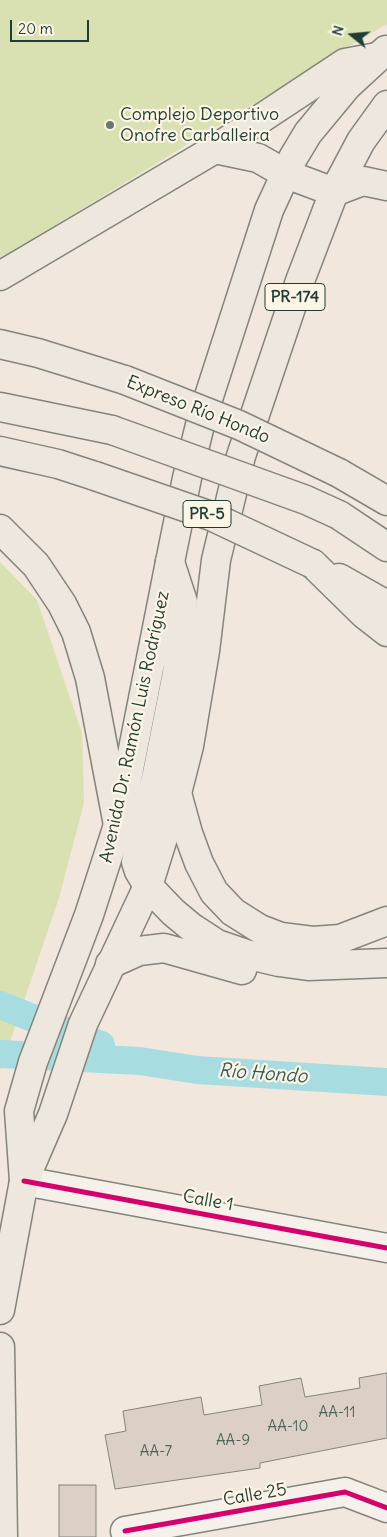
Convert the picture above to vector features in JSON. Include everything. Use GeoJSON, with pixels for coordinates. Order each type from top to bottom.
{"type":"FeatureCollection","features":[{"type":"Feature","properties":{"kind":"main road"},"geometry":{"type":"LineString","coordinates":[[0,276],[215,149],[345,63],[382,53]]}},
{"type":"Feature","properties":{"kind":"main road","name":"PR-174"},"geometry":{"type":"LineString","coordinates":[[286,174],[304,139],[324,112],[382,53]]}},
{"type":"Feature","properties":{"kind":"main road","name":"PR-174"},"geometry":{"type":"LineString","coordinates":[[334,192],[361,141],[387,105]]}},
{"type":"Feature","properties":{"kind":"main road"},"geometry":{"type":"LineString","coordinates":[[215,149],[258,158],[286,174],[334,192],[363,181],[387,186]]}},
{"type":"Feature","properties":{"kind":"main road","name":"Avenida Dr. Ramón Luis Rodríguez"},"geometry":{"type":"LineString","coordinates":[[24,1181],[19,1111],[55,1001],[77,945],[118,826],[187,478],[212,383],[269,210],[286,174]]}},
{"type":"Feature","properties":{"kind":"main road","name":"Avenida Dr. Ramón Luis Rodríguez"},"geometry":{"type":"LineString","coordinates":[[0,1310],[24,1181],[53,1114],[83,1024],[148,886],[177,793],[189,746],[218,550],[241,456],[300,280],[334,192]]}},
{"type":"Feature","properties":{"kind":"main road","name":"Expreso Río Hondo"},"geometry":{"type":"LineString","coordinates":[[0,344],[38,353],[124,380],[239,425],[339,472],[387,501]]}},
{"type":"Feature","properties":{"kind":"main road"},"geometry":{"type":"LineString","coordinates":[[0,407],[112,430],[306,500],[339,515],[387,547]]}},
{"type":"Feature","properties":{"kind":"main road","name":"PR-5"},"geometry":{"type":"LineString","coordinates":[[0,451],[58,464],[211,516],[313,564],[387,605]]}},
{"type":"Feature","properties":{"kind":"main road"},"geometry":{"type":"LineString","coordinates":[[0,528],[36,565],[62,604],[76,632],[90,678],[118,826]]}},
{"type":"Feature","properties":{"kind":"main road"},"geometry":{"type":"LineString","coordinates":[[170,562],[182,602],[177,673],[138,850],[136,862],[139,871],[148,886],[191,927],[217,944],[249,955],[308,966],[387,963]]}},
{"type":"Feature","properties":{"kind":"main road"},"geometry":{"type":"LineString","coordinates":[[313,564],[364,614],[387,632]]}},
{"type":"Feature","properties":{"kind":"main road"},"geometry":{"type":"LineString","coordinates":[[177,793],[199,863],[214,892],[233,912],[260,929],[281,937],[313,941],[340,939],[387,921]]}},
{"type":"Feature","properties":{"kind":"main road"},"geometry":{"type":"LineString","coordinates":[[110,964],[139,952],[164,948],[263,975],[292,980],[387,974]]}},
{"type":"Feature","properties":{"kind":"main road"},"geometry":{"type":"LineString","coordinates":[[0,1347],[3,1537]]}},
{"type":"Feature","properties":{"kind":"street","name":"Calle 1"},"geometry":{"type":"LineString","coordinates":[[24,1181],[387,1248]]}},
{"type":"Feature","properties":{"kind":"street","name":"Calle 25"},"geometry":{"type":"LineString","coordinates":[[125,1531],[164,1531],[346,1492],[387,1508]]}},
{"type":"Feature","properties":{"kind":"green space","name":"Complejo Deportivo Onofre Carballeira"},"geometry":{"type":"Polygon","coordinates":[[[0,0],[387,0],[387,24],[0,259],[0,0]]]}},
{"type":"Feature","properties":{"kind":"green space"},"geometry":{"type":"Polygon","coordinates":[[[0,562],[37,600],[82,733],[84,803],[59,898],[0,1071],[0,562]]]}},
{"type":"Feature","properties":{"kind":"building"},"geometry":{"type":"Polygon","coordinates":[[[387,1373],[387,1438],[260,1463],[260,1468],[115,1489],[105,1435],[126,1431],[123,1411],[201,1397],[204,1415],[262,1405],[259,1386],[301,1378],[305,1397],[360,1388],[359,1378],[387,1373]]]}},
{"type":"Feature","properties":{"kind":"building"},"geometry":{"type":"Polygon","coordinates":[[[59,1485],[96,1485],[96,1537],[59,1537],[59,1485]]]}},
{"type":"Feature","properties":{"kind":"waterway","name":"Río Hondo"},"geometry":{"type":"LineString","coordinates":[[0,1005],[101,1045]]}},
{"type":"Feature","properties":{"kind":"waterway","name":"Río Hondo"},"geometry":{"type":"LineString","coordinates":[[0,1054],[140,1061],[197,1070],[387,1082]]}},
{"type":"Feature","properties":{"kind":"cycle path"},"geometry":{"type":"LineString","coordinates":[[24,1181],[387,1248]]}},
{"type":"Feature","properties":{"kind":"cycle path"},"geometry":{"type":"LineString","coordinates":[[125,1531],[345,1492],[387,1508]]}},
{"type":"Feature","properties":{"kind":"place","name":"Complejo Deportivo Onofre Carballeira"},"geometry":{"type":"Point","coordinates":[110,125]}}]}
